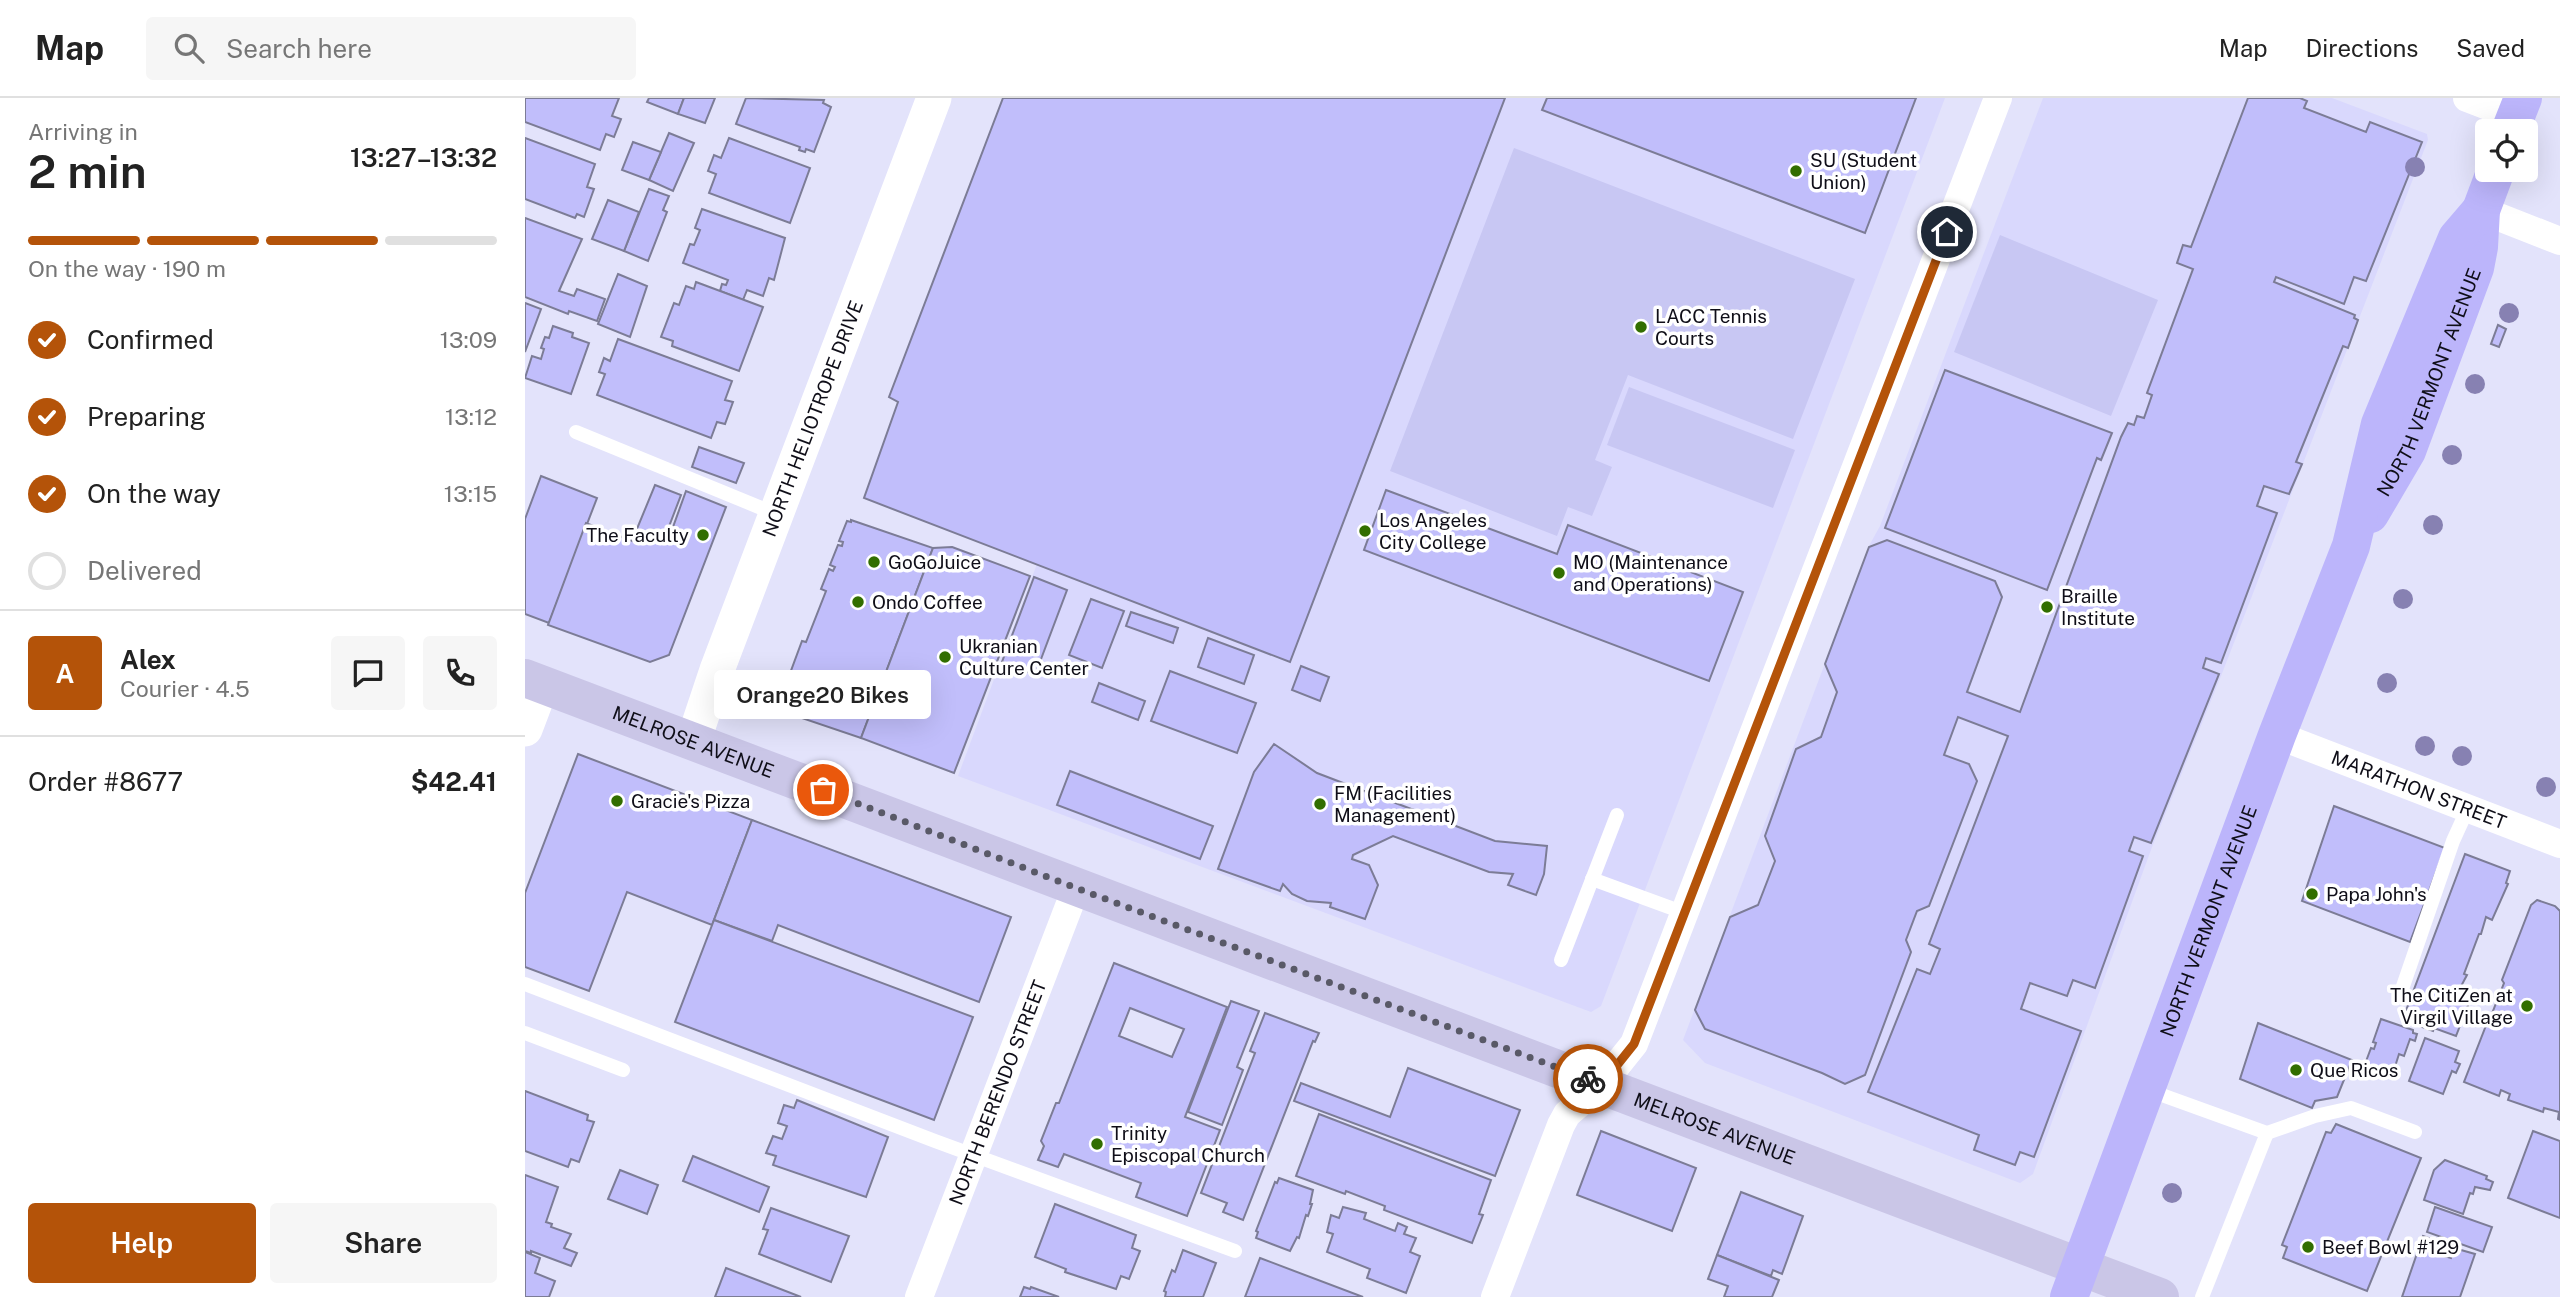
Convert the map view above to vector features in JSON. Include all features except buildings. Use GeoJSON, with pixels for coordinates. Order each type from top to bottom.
{"type":"FeatureCollection","features":[{"type":"Feature","properties":{"kind":"main road","name":"NORTH VERMONT AVENUE"},"geometry":{"type":"LineString","coordinates":[[2074,1282],[2277,735],[2351,546],[2407,451],[2475,268],[2479,247],[2480,210],[2491,182]]}},
{"type":"Feature","properties":{"kind":"main road","name":"MELROSE AVENUE"},"geometry":{"type":"LineString","coordinates":[[534,681],[1076,888],[1602,1084],[2074,1282],[2160,1297]]}},
{"type":"Feature","properties":{"kind":"street","name":"NORTH HELIOTROPE DRIVE"},"geometry":{"type":"LineString","coordinates":[[693,742],[717,670],[934,98]]}},
{"type":"Feature","properties":{"kind":"street"},"geometry":{"type":"LineString","coordinates":[[1495,1297],[1567,1114],[1602,1084],[1634,1044],[1998,98]]}},
{"type":"Feature","properties":{"kind":"street"},"geometry":{"type":"LineString","coordinates":[[2467,98],[2516,115]]}},
{"type":"Feature","properties":{"kind":"street"},"geometry":{"type":"LineString","coordinates":[[2480,210],[2560,241]]}},
{"type":"Feature","properties":{"kind":"street"},"geometry":{"type":"LineString","coordinates":[[525,730],[534,681]]}},
{"type":"Feature","properties":{"kind":"street","name":"MARATHON STREET"},"geometry":{"type":"LineString","coordinates":[[2277,735],[2560,844]]}},
{"type":"Feature","properties":{"kind":"street","name":"NORTH BERENDO STREET"},"geometry":{"type":"LineString","coordinates":[[919,1297],[1076,888]]}},
{"type":"Feature","properties":{"kind":"lane"},"geometry":{"type":"LineString","coordinates":[[576,432],[776,514]]}},
{"type":"Feature","properties":{"kind":"lane"},"geometry":{"type":"LineString","coordinates":[[2401,992],[2453,841],[2468,808]]}},
{"type":"Feature","properties":{"kind":"lane"},"geometry":{"type":"LineString","coordinates":[[1561,960],[1617,815]]}},
{"type":"Feature","properties":{"kind":"lane"},"geometry":{"type":"LineString","coordinates":[[1592,878],[1685,914]]}},
{"type":"Feature","properties":{"kind":"lane"},"geometry":{"type":"LineString","coordinates":[[525,984],[1235,1251]]}},
{"type":"Feature","properties":{"kind":"lane"},"geometry":{"type":"LineString","coordinates":[[525,1033],[623,1070]]}},
{"type":"Feature","properties":{"kind":"lane"},"geometry":{"type":"LineString","coordinates":[[2145,1089],[2267,1133],[2315,1116],[2351,1108],[2416,1132]]}},
{"type":"Feature","properties":{"kind":"lane"},"geometry":{"type":"LineString","coordinates":[[2202,1297],[2267,1133]]}},
{"type":"Feature","properties":{"kind":"shaded area","name":"Los Angeles City College"},"geometry":{"type":"Polygon","coordinates":[[[1003,98],[1945,98],[1601,1006],[1591,1012],[958,776],[1037,564],[864,498],[898,403],[889,397],[1003,98]]]}},
{"type":"Feature","properties":{"kind":"shaded area","name":"Braille Institute"},"geometry":{"type":"Polygon","coordinates":[[[2043,98],[2332,98],[2427,134],[2428,140],[2223,671],[2152,847],[2033,1174],[2020,1183],[1705,1063],[1683,1040],[1870,544],[1880,526],[2043,98]]]}},
{"type":"Feature","properties":{"kind":"shaded area","name":"LACC Tennis Courts"},"geometry":{"type":"Polygon","coordinates":[[[1514,148],[1855,279],[1793,439],[1628,375],[1595,460],[1612,467],[1592,516],[1568,507],[1557,536],[1390,471],[1514,148]]]}},
{"type":"Feature","properties":{"kind":"shaded area"},"geometry":{"type":"Polygon","coordinates":[[[2000,235],[2158,300],[2111,416],[1954,352],[2000,235]]]}},
{"type":"Feature","properties":{"kind":"shaded area"},"geometry":{"type":"Polygon","coordinates":[[[1629,387],[1795,450],[1773,508],[1607,445],[1629,387]]]}},
{"type":"Feature","properties":{"kind":"way so far"},"geometry":{"type":"LineString","coordinates":[[823,790],[1076,888],[1588,1079]]}},
{"type":"Feature","properties":{"kind":"place","name":"SU (Student Union)"},"geometry":{"type":"Point","coordinates":[1796,171]}},
{"type":"Feature","properties":{"kind":"place","name":"LACC Tennis Courts"},"geometry":{"type":"Point","coordinates":[1641,327]}},
{"type":"Feature","properties":{"kind":"place","name":"Los Angeles City College"},"geometry":{"type":"Point","coordinates":[1365,531]}},
{"type":"Feature","properties":{"kind":"place","name":"The Faculty"},"geometry":{"type":"Point","coordinates":[703,535]}},
{"type":"Feature","properties":{"kind":"place","name":"GoGoJuice"},"geometry":{"type":"Point","coordinates":[874,562]}},
{"type":"Feature","properties":{"kind":"place","name":"MO (Maintenance and Operations)"},"geometry":{"type":"Point","coordinates":[1559,573]}},
{"type":"Feature","properties":{"kind":"place","name":"Ondo Coffee"},"geometry":{"type":"Point","coordinates":[858,602]}},
{"type":"Feature","properties":{"kind":"place","name":"Braille Institute"},"geometry":{"type":"Point","coordinates":[2047,607]}},
{"type":"Feature","properties":{"kind":"place","name":"Ukranian Culture Center"},"geometry":{"type":"Point","coordinates":[945,657]}},
{"type":"Feature","properties":{"kind":"place","name":"Orange20 Bikes"},"geometry":{"type":"Point","coordinates":[823,790]}},
{"type":"Feature","properties":{"kind":"place","name":"Gracie's Pizza"},"geometry":{"type":"Point","coordinates":[617,801]}},
{"type":"Feature","properties":{"kind":"place","name":"FM (Facilities Management)"},"geometry":{"type":"Point","coordinates":[1320,804]}},
{"type":"Feature","properties":{"kind":"place","name":"Papa John's"},"geometry":{"type":"Point","coordinates":[2312,894]}},
{"type":"Feature","properties":{"kind":"place","name":"The CitiZen at Virgil Village"},"geometry":{"type":"Point","coordinates":[2527,1006]}},
{"type":"Feature","properties":{"kind":"place","name":"Que Ricos"},"geometry":{"type":"Point","coordinates":[2296,1070]}},
{"type":"Feature","properties":{"kind":"place","name":"Trinity Episcopal Church"},"geometry":{"type":"Point","coordinates":[1097,1144]}},
{"type":"Feature","properties":{"kind":"place","name":"Beef Bowl #129"},"geometry":{"type":"Point","coordinates":[2308,1247]}},
{"type":"Feature","properties":{"kind":"route"},"geometry":{"type":"LineString","coordinates":[[1588,1079],[1602,1084],[1634,1044],[1947,232]]}}]}
